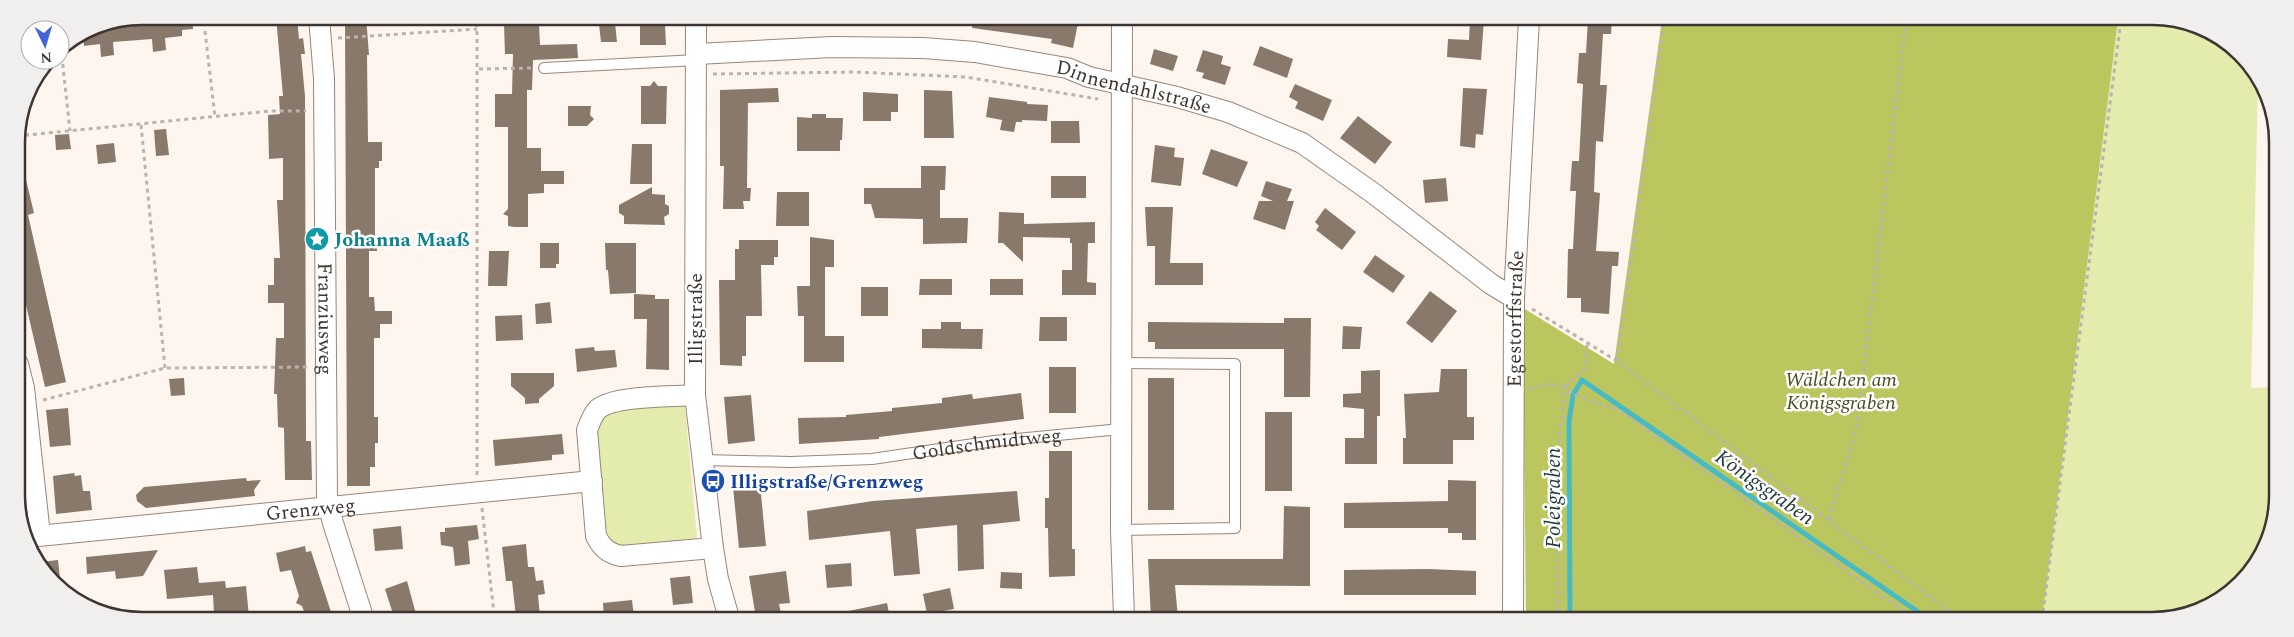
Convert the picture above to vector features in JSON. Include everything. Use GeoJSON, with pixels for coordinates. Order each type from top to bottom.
{"type":"FeatureCollection","features":[{"type":"Feature","properties":{"kind":"street","name":"Franziusweg"},"geometry":{"type":"LineString","coordinates":[[320,25],[324,78],[327,499],[362,612]]}},
{"type":"Feature","properties":{"kind":"street","name":"Illigstraße"},"geometry":{"type":"LineString","coordinates":[[697,25],[700,63],[695,394],[713,548],[718,579],[728,612]]}},
{"type":"Feature","properties":{"kind":"street"},"geometry":{"type":"LineString","coordinates":[[1122,25],[1120,530],[1124,612]]}},
{"type":"Feature","properties":{"kind":"street","name":"Egestorffstraße"},"geometry":{"type":"LineString","coordinates":[[1512,612],[1514,298],[1529,25]]}},
{"type":"Feature","properties":{"kind":"street","name":"Dinnendahlstraße"},"geometry":{"type":"LineString","coordinates":[[700,63],[807,47],[923,48],[1020,58],[1067,68],[1123,85],[1177,97],[1228,112],[1302,144],[1373,193],[1491,284],[1514,298]]}},
{"type":"Feature","properties":{"kind":"street"},"geometry":{"type":"LineString","coordinates":[[695,394],[617,401],[598,410],[587,430],[596,536],[601,546],[610,554],[621,556],[713,548]]}},
{"type":"Feature","properties":{"kind":"street"},"geometry":{"type":"LineString","coordinates":[[25,403],[34,536]]}},
{"type":"Feature","properties":{"kind":"street","name":"Grenzweg"},"geometry":{"type":"LineString","coordinates":[[34,536],[330,509],[480,498],[592,481]]}},
{"type":"Feature","properties":{"kind":"lane"},"geometry":{"type":"LineString","coordinates":[[544,68],[700,63]]}},
{"type":"Feature","properties":{"kind":"lane"},"geometry":{"type":"LineString","coordinates":[[1120,530],[1236,528],[1234,364],[1122,363]]}},
{"type":"Feature","properties":{"kind":"lane","name":"Goldschmidtweg"},"geometry":{"type":"LineString","coordinates":[[702,460],[791,462],[872,459],[994,440],[1121,429]]}},
{"type":"Feature","properties":{"kind":"path"},"geometry":{"type":"LineString","coordinates":[[477,25],[479,69],[480,498],[494,612]]}},
{"type":"Feature","properties":{"kind":"path"},"geometry":{"type":"LineString","coordinates":[[1618,361],[1663,25]]}},
{"type":"Feature","properties":{"kind":"path"},"geometry":{"type":"LineString","coordinates":[[1829,520],[1857,426],[1905,25]]}},
{"type":"Feature","properties":{"kind":"path"},"geometry":{"type":"LineString","coordinates":[[2043,612],[2120,25]]}},
{"type":"Feature","properties":{"kind":"path"},"geometry":{"type":"LineString","coordinates":[[321,40],[477,29]]}},
{"type":"Feature","properties":{"kind":"path"},"geometry":{"type":"LineString","coordinates":[[205,31],[215,117]]}},
{"type":"Feature","properties":{"kind":"path"},"geometry":{"type":"LineString","coordinates":[[700,63],[966,77],[1100,100]]}},
{"type":"Feature","properties":{"kind":"path"},"geometry":{"type":"LineString","coordinates":[[479,69],[544,68]]}},
{"type":"Feature","properties":{"kind":"path"},"geometry":{"type":"LineString","coordinates":[[63,70],[70,131]]}},
{"type":"Feature","properties":{"kind":"path"},"geometry":{"type":"LineString","coordinates":[[25,135],[270,111],[308,111]]}},
{"type":"Feature","properties":{"kind":"path"},"geometry":{"type":"LineString","coordinates":[[141,124],[165,368]]}},
{"type":"Feature","properties":{"kind":"path"},"geometry":{"type":"LineString","coordinates":[[1514,298],[1618,361],[1950,612]]}},
{"type":"Feature","properties":{"kind":"path"},"geometry":{"type":"LineString","coordinates":[[1558,612],[1556,471],[1567,388],[1586,368],[1587,343]]}},
{"type":"Feature","properties":{"kind":"path"},"geometry":{"type":"LineString","coordinates":[[40,400],[165,368],[309,367]]}},
{"type":"Feature","properties":{"kind":"path"},"geometry":{"type":"LineString","coordinates":[[1514,396],[1531,388],[1551,384],[1567,388],[1582,398],[1617,409],[1905,612]]}},
{"type":"Feature","properties":{"kind":"green space","name":"Wäldchen am Königsgraben"},"geometry":{"type":"Polygon","coordinates":[[[1661,25],[2117,25],[2043,612],[1526,612],[1523,308],[1614,364],[1661,25]]]}},
{"type":"Feature","properties":{"kind":"green space"},"geometry":{"type":"Polygon","coordinates":[[[2117,25],[2152,25],[2182,29],[2197,34],[2229,54],[2240,65],[2258,92],[2251,388],[2269,387],[2269,495],[2265,525],[2260,540],[2240,572],[2217,592],[2197,603],[2159,612],[2043,612],[2117,25]]]}},
{"type":"Feature","properties":{"kind":"green space"},"geometry":{"type":"Polygon","coordinates":[[[681,404],[685,407],[697,537],[695,540],[628,548],[614,544],[605,530],[596,427],[601,414],[612,410],[681,404]]]}},
{"type":"Feature","properties":{"kind":"building"},"geometry":{"type":"Polygon","coordinates":[[[193,25],[193,29],[182,30],[182,36],[165,38],[166,50],[153,52],[152,39],[113,42],[114,55],[101,57],[100,44],[84,46],[84,41],[97,34],[119,27],[193,25]]]}},
{"type":"Feature","properties":{"kind":"building"},"geometry":{"type":"Polygon","coordinates":[[[277,25],[298,25],[299,39],[303,38],[305,54],[301,54],[305,96],[306,441],[311,441],[312,480],[285,480],[284,428],[278,427],[277,394],[274,394],[276,338],[284,338],[284,303],[268,303],[268,285],[274,285],[274,258],[280,258],[277,200],[283,200],[283,158],[269,159],[268,115],[280,114],[279,96],[283,96],[277,25]]]}},
{"type":"Feature","properties":{"kind":"building"},"geometry":{"type":"Polygon","coordinates":[[[345,25],[367,25],[369,55],[367,55],[368,142],[382,142],[382,161],[379,161],[379,168],[375,168],[375,238],[377,238],[377,251],[369,251],[369,297],[374,297],[375,311],[392,311],[392,324],[380,324],[380,338],[374,338],[374,417],[378,417],[378,443],[375,443],[375,467],[370,467],[370,486],[347,486],[345,25]]]}},
{"type":"Feature","properties":{"kind":"building"},"geometry":{"type":"Polygon","coordinates":[[[504,25],[539,25],[540,45],[577,44],[578,58],[533,60],[532,90],[527,90],[527,148],[541,148],[541,171],[564,171],[564,184],[544,184],[544,193],[528,194],[528,227],[508,226],[508,216],[503,214],[508,209],[508,127],[495,127],[495,94],[512,94],[513,54],[505,54],[504,25]]]}},
{"type":"Feature","properties":{"kind":"building"},"geometry":{"type":"Polygon","coordinates":[[[599,25],[615,25],[617,42],[601,42],[599,25]]]}},
{"type":"Feature","properties":{"kind":"building"},"geometry":{"type":"Polygon","coordinates":[[[640,25],[665,25],[666,45],[640,45],[640,25]]]}},
{"type":"Feature","properties":{"kind":"building"},"geometry":{"type":"Polygon","coordinates":[[[972,25],[1078,25],[1073,48],[1051,43],[1052,39],[972,28],[972,25]]]}},
{"type":"Feature","properties":{"kind":"building"},"geometry":{"type":"Polygon","coordinates":[[[1470,25],[1484,25],[1481,60],[1447,57],[1448,39],[1469,40],[1470,25]]]}},
{"type":"Feature","properties":{"kind":"building"},"geometry":{"type":"Polygon","coordinates":[[[1588,25],[1612,25],[1611,34],[1603,34],[1600,85],[1607,85],[1603,142],[1596,141],[1594,192],[1600,193],[1596,251],[1619,252],[1618,266],[1612,266],[1609,314],[1581,312],[1581,298],[1567,298],[1568,249],[1573,249],[1576,191],[1570,191],[1572,161],[1579,161],[1583,84],[1577,83],[1579,53],[1586,53],[1588,25]]]}},
{"type":"Feature","properties":{"kind":"building"},"geometry":{"type":"Polygon","coordinates":[[[1260,46],[1293,59],[1287,78],[1253,65],[1260,46]]]}},
{"type":"Feature","properties":{"kind":"building"},"geometry":{"type":"Polygon","coordinates":[[[1154,49],[1178,56],[1173,71],[1150,64],[1154,49]]]}},
{"type":"Feature","properties":{"kind":"building"},"geometry":{"type":"Polygon","coordinates":[[[1203,50],[1223,56],[1221,64],[1231,67],[1225,85],[1202,78],[1204,73],[1196,71],[1203,50]]]}},
{"type":"Feature","properties":{"kind":"building"},"geometry":{"type":"Polygon","coordinates":[[[654,81],[658,86],[667,86],[666,124],[641,124],[641,86],[650,86],[654,81]]]}},
{"type":"Feature","properties":{"kind":"building"},"geometry":{"type":"Polygon","coordinates":[[[1295,84],[1332,100],[1323,121],[1295,108],[1298,102],[1289,97],[1295,84]]]}},
{"type":"Feature","properties":{"kind":"building"},"geometry":{"type":"Polygon","coordinates":[[[778,88],[779,102],[748,103],[747,188],[751,188],[750,201],[743,201],[744,209],[723,209],[724,166],[720,166],[720,90],[778,88]]]}},
{"type":"Feature","properties":{"kind":"building"},"geometry":{"type":"Polygon","coordinates":[[[1463,88],[1487,89],[1483,135],[1476,134],[1475,148],[1460,146],[1463,88]]]}},
{"type":"Feature","properties":{"kind":"building"},"geometry":{"type":"Polygon","coordinates":[[[924,90],[952,91],[954,138],[924,138],[924,90]]]}},
{"type":"Feature","properties":{"kind":"building"},"geometry":{"type":"Polygon","coordinates":[[[863,92],[898,94],[898,112],[891,112],[891,121],[863,121],[863,92]]]}},
{"type":"Feature","properties":{"kind":"building"},"geometry":{"type":"Polygon","coordinates":[[[989,97],[1027,102],[1027,104],[1048,105],[1047,121],[1022,120],[1022,122],[1016,122],[1014,132],[1000,130],[1002,120],[986,117],[989,97]]]}},
{"type":"Feature","properties":{"kind":"building"},"geometry":{"type":"Polygon","coordinates":[[[568,106],[591,106],[590,115],[594,119],[587,126],[568,126],[568,106]]]}},
{"type":"Feature","properties":{"kind":"building"},"geometry":{"type":"Polygon","coordinates":[[[812,114],[826,114],[826,118],[843,118],[840,151],[797,151],[797,117],[812,118],[812,114]]]}},
{"type":"Feature","properties":{"kind":"building"},"geometry":{"type":"Polygon","coordinates":[[[1358,116],[1392,142],[1375,164],[1340,138],[1358,116]]]}},
{"type":"Feature","properties":{"kind":"building"},"geometry":{"type":"Polygon","coordinates":[[[1051,121],[1079,121],[1080,143],[1051,143],[1051,121]]]}},
{"type":"Feature","properties":{"kind":"building"},"geometry":{"type":"Polygon","coordinates":[[[166,129],[169,155],[156,156],[154,130],[166,129]]]}},
{"type":"Feature","properties":{"kind":"building"},"geometry":{"type":"Polygon","coordinates":[[[69,134],[71,149],[56,150],[55,135],[69,134]]]}},
{"type":"Feature","properties":{"kind":"building"},"geometry":{"type":"Polygon","coordinates":[[[114,143],[116,162],[98,164],[96,145],[114,143]]]}},
{"type":"Feature","properties":{"kind":"building"},"geometry":{"type":"Polygon","coordinates":[[[632,144],[652,144],[652,184],[630,184],[632,144]]]}},
{"type":"Feature","properties":{"kind":"building"},"geometry":{"type":"Polygon","coordinates":[[[1155,145],[1175,148],[1174,157],[1184,158],[1181,186],[1151,182],[1155,145]]]}},
{"type":"Feature","properties":{"kind":"building"},"geometry":{"type":"Polygon","coordinates":[[[1211,149],[1248,162],[1237,187],[1202,174],[1211,149]]]}},
{"type":"Feature","properties":{"kind":"building"},"geometry":{"type":"Polygon","coordinates":[[[921,166],[946,166],[945,190],[940,190],[940,218],[968,218],[967,243],[923,244],[923,219],[875,218],[871,204],[864,204],[864,188],[921,188],[921,166]]]}},
{"type":"Feature","properties":{"kind":"building"},"geometry":{"type":"Polygon","coordinates":[[[25,176],[34,213],[28,215],[66,382],[45,387],[25,301],[25,176]]]}},
{"type":"Feature","properties":{"kind":"building"},"geometry":{"type":"Polygon","coordinates":[[[1051,176],[1086,176],[1086,198],[1051,198],[1051,176]]]}},
{"type":"Feature","properties":{"kind":"building"},"geometry":{"type":"Polygon","coordinates":[[[1446,178],[1448,201],[1425,203],[1423,180],[1446,178]]]}},
{"type":"Feature","properties":{"kind":"building"},"geometry":{"type":"Polygon","coordinates":[[[1266,181],[1292,189],[1287,201],[1294,201],[1285,230],[1253,219],[1259,201],[1273,201],[1261,196],[1266,181]]]}},
{"type":"Feature","properties":{"kind":"building"},"geometry":{"type":"Polygon","coordinates":[[[652,187],[652,194],[665,195],[665,204],[669,206],[669,214],[664,217],[665,225],[624,224],[624,216],[619,213],[619,205],[652,187]]]}},
{"type":"Feature","properties":{"kind":"building"},"geometry":{"type":"Polygon","coordinates":[[[777,192],[809,192],[809,226],[776,226],[777,192]]]}},
{"type":"Feature","properties":{"kind":"building"},"geometry":{"type":"Polygon","coordinates":[[[1145,207],[1173,207],[1170,263],[1203,263],[1203,285],[1155,285],[1155,246],[1147,246],[1145,207]]]}},
{"type":"Feature","properties":{"kind":"building"},"geometry":{"type":"Polygon","coordinates":[[[1325,208],[1356,232],[1342,250],[1316,230],[1319,226],[1315,222],[1325,208]]]}},
{"type":"Feature","properties":{"kind":"building"},"geometry":{"type":"Polygon","coordinates":[[[999,212],[1024,213],[1024,224],[1095,222],[1095,243],[1088,243],[1087,282],[1096,283],[1096,295],[1062,295],[1062,270],[1072,270],[1072,243],[1070,243],[1070,238],[1023,237],[1023,262],[1003,243],[998,243],[999,212]]]}},
{"type":"Feature","properties":{"kind":"building"},"geometry":{"type":"Polygon","coordinates":[[[810,237],[834,240],[834,267],[825,267],[825,336],[844,336],[844,362],[804,362],[804,316],[798,316],[797,286],[810,286],[810,237]]]}},
{"type":"Feature","properties":{"kind":"building"},"geometry":{"type":"Polygon","coordinates":[[[739,240],[778,240],[778,257],[774,257],[774,265],[761,265],[762,316],[746,316],[746,356],[742,356],[742,366],[720,365],[719,280],[735,280],[735,249],[739,249],[739,240]]]}},
{"type":"Feature","properties":{"kind":"building"},"geometry":{"type":"Polygon","coordinates":[[[540,243],[559,243],[559,264],[556,264],[556,268],[540,268],[540,243]]]}},
{"type":"Feature","properties":{"kind":"building"},"geometry":{"type":"Polygon","coordinates":[[[605,243],[636,243],[636,293],[610,294],[608,270],[606,270],[605,243]]]}},
{"type":"Feature","properties":{"kind":"building"},"geometry":{"type":"Polygon","coordinates":[[[489,251],[509,251],[507,286],[488,286],[489,251]]]}},
{"type":"Feature","properties":{"kind":"building"},"geometry":{"type":"Polygon","coordinates":[[[1375,255],[1405,276],[1393,293],[1363,272],[1375,255]]]}},
{"type":"Feature","properties":{"kind":"building"},"geometry":{"type":"Polygon","coordinates":[[[920,279],[952,279],[952,295],[919,295],[920,279]]]}},
{"type":"Feature","properties":{"kind":"building"},"geometry":{"type":"Polygon","coordinates":[[[990,279],[1023,279],[1023,295],[990,295],[990,279]]]}},
{"type":"Feature","properties":{"kind":"building"},"geometry":{"type":"Polygon","coordinates":[[[861,287],[888,287],[888,316],[861,316],[861,287]]]}},
{"type":"Feature","properties":{"kind":"building"},"geometry":{"type":"Polygon","coordinates":[[[1430,291],[1457,311],[1432,343],[1406,323],[1430,291]]]}},
{"type":"Feature","properties":{"kind":"building"},"geometry":{"type":"Polygon","coordinates":[[[634,294],[655,295],[655,299],[669,299],[669,370],[646,369],[647,319],[634,319],[634,294]]]}},
{"type":"Feature","properties":{"kind":"building"},"geometry":{"type":"Polygon","coordinates":[[[550,302],[552,323],[536,324],[535,304],[550,302]]]}},
{"type":"Feature","properties":{"kind":"building"},"geometry":{"type":"Polygon","coordinates":[[[522,315],[523,340],[496,341],[495,316],[522,315]]]}},
{"type":"Feature","properties":{"kind":"building"},"geometry":{"type":"Polygon","coordinates":[[[1040,317],[1067,317],[1067,341],[1039,341],[1040,317]]]}},
{"type":"Feature","properties":{"kind":"building"},"geometry":{"type":"Polygon","coordinates":[[[1284,318],[1311,318],[1310,397],[1284,397],[1284,349],[1155,349],[1155,342],[1148,342],[1148,322],[1284,323],[1284,318]]]}},
{"type":"Feature","properties":{"kind":"building"},"geometry":{"type":"Polygon","coordinates":[[[941,322],[961,322],[961,329],[983,329],[982,349],[922,348],[922,329],[941,329],[941,322]]]}},
{"type":"Feature","properties":{"kind":"building"},"geometry":{"type":"Polygon","coordinates":[[[1343,326],[1362,327],[1360,349],[1342,349],[1343,326]]]}},
{"type":"Feature","properties":{"kind":"building"},"geometry":{"type":"Polygon","coordinates":[[[594,347],[595,351],[615,350],[617,367],[577,372],[575,349],[594,347]]]}},
{"type":"Feature","properties":{"kind":"building"},"geometry":{"type":"Polygon","coordinates":[[[1049,367],[1076,367],[1076,413],[1049,413],[1049,367]]]}},
{"type":"Feature","properties":{"kind":"building"},"geometry":{"type":"Polygon","coordinates":[[[1441,369],[1467,369],[1467,417],[1474,417],[1474,440],[1453,440],[1453,464],[1403,464],[1403,438],[1406,438],[1404,394],[1439,392],[1441,369]]]}},
{"type":"Feature","properties":{"kind":"building"},"geometry":{"type":"Polygon","coordinates":[[[1380,370],[1380,416],[1377,416],[1377,464],[1345,464],[1345,438],[1364,438],[1364,409],[1343,407],[1343,394],[1361,393],[1361,371],[1380,370]]]}},
{"type":"Feature","properties":{"kind":"building"},"geometry":{"type":"Polygon","coordinates":[[[511,373],[554,373],[554,386],[539,399],[539,403],[525,404],[525,398],[511,386],[511,373]]]}},
{"type":"Feature","properties":{"kind":"building"},"geometry":{"type":"Polygon","coordinates":[[[184,378],[185,395],[171,396],[169,379],[184,378]]]}},
{"type":"Feature","properties":{"kind":"building"},"geometry":{"type":"Polygon","coordinates":[[[1148,378],[1174,378],[1174,510],[1148,510],[1148,378]]]}},
{"type":"Feature","properties":{"kind":"building"},"geometry":{"type":"Polygon","coordinates":[[[1021,393],[1024,419],[879,437],[879,439],[799,444],[798,418],[846,417],[846,415],[892,411],[892,408],[942,403],[942,398],[972,394],[973,399],[1021,393]]]}},
{"type":"Feature","properties":{"kind":"building"},"geometry":{"type":"Polygon","coordinates":[[[751,395],[755,441],[728,444],[724,397],[751,395]]]}},
{"type":"Feature","properties":{"kind":"building"},"geometry":{"type":"Polygon","coordinates":[[[68,408],[71,445],[50,447],[46,410],[68,408]]]}},
{"type":"Feature","properties":{"kind":"building"},"geometry":{"type":"Polygon","coordinates":[[[1265,412],[1292,412],[1292,491],[1265,491],[1265,412]]]}},
{"type":"Feature","properties":{"kind":"building"},"geometry":{"type":"Polygon","coordinates":[[[562,434],[564,454],[552,455],[552,460],[495,466],[493,440],[562,434]]]}},
{"type":"Feature","properties":{"kind":"building"},"geometry":{"type":"Polygon","coordinates":[[[1049,451],[1072,451],[1072,549],[1075,549],[1075,576],[1049,577],[1048,528],[1045,528],[1045,498],[1049,498],[1049,451]]]}},
{"type":"Feature","properties":{"kind":"building"},"geometry":{"type":"Polygon","coordinates":[[[74,473],[75,476],[81,475],[83,491],[90,491],[92,510],[56,514],[53,476],[74,473]]]}},
{"type":"Feature","properties":{"kind":"building"},"geometry":{"type":"Polygon","coordinates":[[[246,478],[247,481],[261,480],[254,490],[255,496],[146,508],[137,501],[136,495],[144,487],[246,478]]]}},
{"type":"Feature","properties":{"kind":"building"},"geometry":{"type":"Polygon","coordinates":[[[1448,480],[1476,481],[1476,540],[1462,540],[1462,533],[1448,533],[1448,528],[1344,528],[1344,503],[1448,501],[1448,480]]]}},
{"type":"Feature","properties":{"kind":"building"},"geometry":{"type":"Polygon","coordinates":[[[760,484],[766,546],[739,548],[733,487],[760,484]]]}},
{"type":"Feature","properties":{"kind":"building"},"geometry":{"type":"Polygon","coordinates":[[[1017,491],[1020,521],[983,525],[984,569],[958,571],[957,525],[916,529],[920,574],[894,576],[890,531],[809,540],[807,511],[873,501],[1017,491]]]}},
{"type":"Feature","properties":{"kind":"building"},"geometry":{"type":"Polygon","coordinates":[[[1284,506],[1310,507],[1310,586],[1175,585],[1177,612],[1151,612],[1148,559],[1283,559],[1284,506]]]}},
{"type":"Feature","properties":{"kind":"building"},"geometry":{"type":"Polygon","coordinates":[[[477,525],[479,539],[468,541],[470,564],[455,566],[453,547],[441,545],[440,532],[445,532],[445,528],[477,525]]]}},
{"type":"Feature","properties":{"kind":"building"},"geometry":{"type":"Polygon","coordinates":[[[401,526],[403,549],[375,551],[373,529],[401,526]]]}},
{"type":"Feature","properties":{"kind":"building"},"geometry":{"type":"Polygon","coordinates":[[[526,544],[528,567],[534,567],[536,581],[543,580],[545,594],[538,595],[540,612],[515,612],[512,581],[506,581],[502,547],[526,544]]]}},
{"type":"Feature","properties":{"kind":"building"},"geometry":{"type":"Polygon","coordinates":[[[305,546],[306,552],[311,551],[331,612],[304,612],[302,606],[296,603],[299,596],[291,570],[280,572],[276,553],[305,546]]]}},
{"type":"Feature","properties":{"kind":"building"},"geometry":{"type":"Polygon","coordinates":[[[158,550],[143,576],[116,579],[115,571],[87,574],[86,557],[158,550]]]}},
{"type":"Feature","properties":{"kind":"building"},"geometry":{"type":"Polygon","coordinates":[[[58,560],[60,578],[54,572],[46,561],[58,560]]]}},
{"type":"Feature","properties":{"kind":"building"},"geometry":{"type":"Polygon","coordinates":[[[851,563],[852,586],[827,588],[825,565],[851,563]]]}},
{"type":"Feature","properties":{"kind":"building"},"geometry":{"type":"Polygon","coordinates":[[[197,567],[199,583],[225,581],[226,588],[246,586],[249,612],[214,612],[213,595],[167,599],[164,570],[197,567]]]}},
{"type":"Feature","properties":{"kind":"building"},"geometry":{"type":"Polygon","coordinates":[[[1428,569],[1476,571],[1476,595],[1344,595],[1344,570],[1428,569]]]}},
{"type":"Feature","properties":{"kind":"building"},"geometry":{"type":"Polygon","coordinates":[[[786,571],[790,603],[779,604],[781,612],[755,612],[749,576],[786,571]]]}},
{"type":"Feature","properties":{"kind":"building"},"geometry":{"type":"Polygon","coordinates":[[[1001,572],[1022,573],[1022,589],[1000,588],[1001,572]]]}},
{"type":"Feature","properties":{"kind":"building"},"geometry":{"type":"Polygon","coordinates":[[[690,576],[693,603],[673,605],[670,578],[690,576]]]}},
{"type":"Feature","properties":{"kind":"building"},"geometry":{"type":"Polygon","coordinates":[[[407,581],[415,612],[392,612],[385,589],[407,581]]]}},
{"type":"Feature","properties":{"kind":"building"},"geometry":{"type":"Polygon","coordinates":[[[950,588],[954,609],[927,612],[923,594],[950,588]]]}},
{"type":"Feature","properties":{"kind":"building"},"geometry":{"type":"Polygon","coordinates":[[[632,600],[633,612],[604,612],[603,603],[632,600]]]}},
{"type":"Feature","properties":{"kind":"building"},"geometry":{"type":"Polygon","coordinates":[[[887,603],[889,612],[844,612],[887,603]]]}},
{"type":"Feature","properties":{"kind":"waterway","name":"Königsgraben"},"geometry":{"type":"LineString","coordinates":[[1570,612],[1569,421],[1573,395],[1582,380],[1918,612]]}},
{"type":"Feature","properties":{"kind":"place","name":"Johanna Maaß"},"geometry":{"type":"Point","coordinates":[317,239]}},
{"type":"Feature","properties":{"kind":"place","name":"Illigstraße/Grenzweg"},"geometry":{"type":"Point","coordinates":[713,481]}},
{"type":"Feature","properties":{"kind":"water label","name":"Poleigraben"},"geometry":{"type":"Point","coordinates":[1553,498]}}]}
